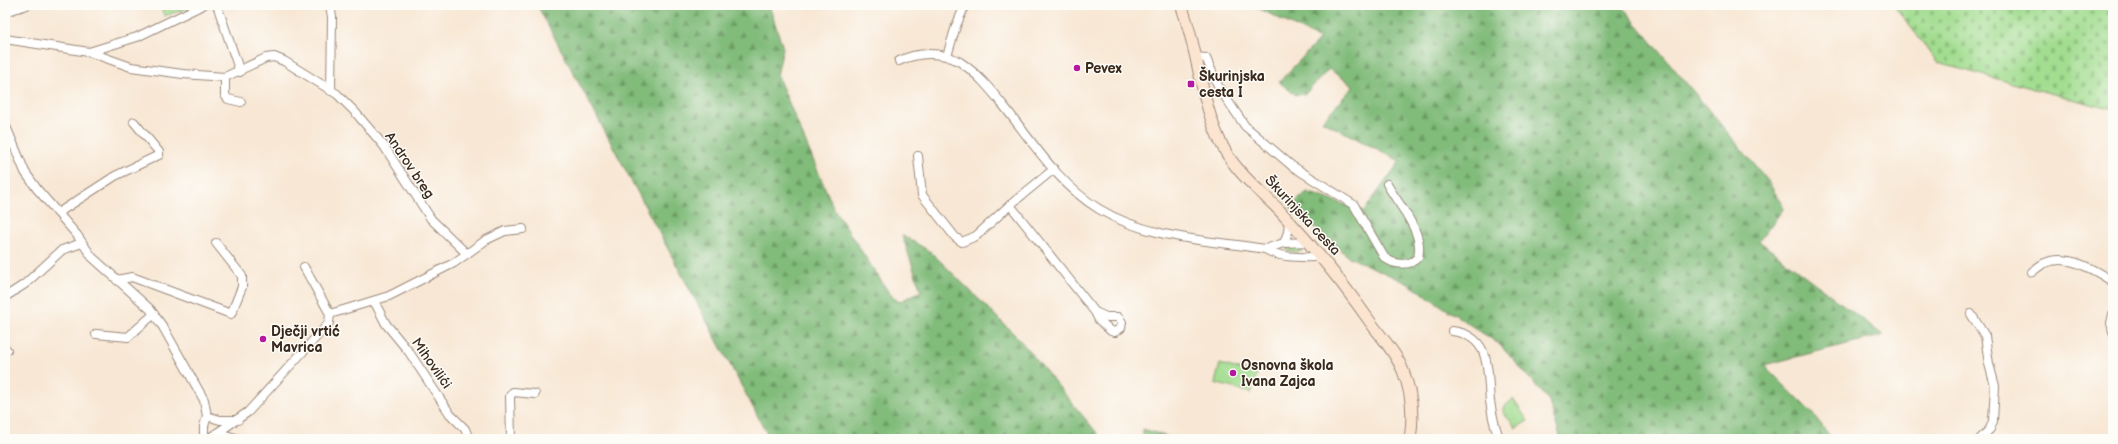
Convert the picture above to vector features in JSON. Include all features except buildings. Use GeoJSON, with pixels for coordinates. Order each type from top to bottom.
{"type":"FeatureCollection","features":[{"type":"Feature","properties":{"kind":"street","name":"Androv breg"},"geometry":{"type":"LineString","coordinates":[[89,52],[137,38],[203,5]]}},
{"type":"Feature","properties":{"kind":"street"},"geometry":{"type":"LineString","coordinates":[[217,5],[240,72]]}},
{"type":"Feature","properties":{"kind":"street"},"geometry":{"type":"LineString","coordinates":[[330,5],[332,30],[331,91]]}},
{"type":"Feature","properties":{"kind":"street"},"geometry":{"type":"LineString","coordinates":[[947,56],[956,26],[965,5]]}},
{"type":"Feature","properties":{"kind":"street","name":"Škurinjska cesta"},"geometry":{"type":"LineString","coordinates":[[1181,5],[1211,121],[1223,148],[1240,170],[1322,257],[1388,346],[1402,370],[1410,394],[1413,422],[1410,439]]}},
{"type":"Feature","properties":{"kind":"street"},"geometry":{"type":"LineString","coordinates":[[5,12],[22,6]]}},
{"type":"Feature","properties":{"kind":"street","name":"Androv breg"},"geometry":{"type":"LineString","coordinates":[[5,39],[89,52],[131,67],[225,77],[240,72],[266,58],[274,57],[284,61],[331,91],[355,112],[384,146],[431,219],[467,254]]}},
{"type":"Feature","properties":{"kind":"street"},"geometry":{"type":"LineString","coordinates":[[899,61],[921,54],[935,53],[959,61],[981,79],[1054,169],[1084,199],[1124,222],[1166,234],[1266,249],[1270,252],[1297,257],[1322,257]]}},
{"type":"Feature","properties":{"kind":"street"},"geometry":{"type":"LineString","coordinates":[[1195,57],[1206,58],[1219,88],[1245,126],[1298,170],[1354,205],[1384,257],[1388,261],[1410,262],[1416,260],[1420,253],[1415,232],[1388,184]]}},
{"type":"Feature","properties":{"kind":"street"},"geometry":{"type":"LineString","coordinates":[[225,77],[225,95],[228,98],[241,102]]}},
{"type":"Feature","properties":{"kind":"street"},"geometry":{"type":"LineString","coordinates":[[58,213],[115,176],[159,156],[159,152],[134,122]]}},
{"type":"Feature","properties":{"kind":"street"},"geometry":{"type":"LineString","coordinates":[[5,124],[25,172],[99,264],[154,314],[204,400],[207,416],[204,426],[204,439]]}},
{"type":"Feature","properties":{"kind":"street"},"geometry":{"type":"LineString","coordinates":[[918,156],[922,195],[954,237],[962,242],[976,236],[1010,205],[1054,169]]}},
{"type":"Feature","properties":{"kind":"street"},"geometry":{"type":"LineString","coordinates":[[1010,205],[1095,312]]}},
{"type":"Feature","properties":{"kind":"street"},"geometry":{"type":"LineString","coordinates":[[1284,243],[1288,232],[1289,221]]}},
{"type":"Feature","properties":{"kind":"street"},"geometry":{"type":"LineString","coordinates":[[330,314],[389,296],[426,279],[467,254],[486,240],[505,232],[523,229]]}},
{"type":"Feature","properties":{"kind":"street"},"geometry":{"type":"LineString","coordinates":[[1266,249],[1284,243],[1308,242]]}},
{"type":"Feature","properties":{"kind":"street"},"geometry":{"type":"LineString","coordinates":[[5,297],[25,284],[62,250],[82,243]]}},
{"type":"Feature","properties":{"kind":"street"},"geometry":{"type":"LineString","coordinates":[[117,280],[132,277],[231,314],[242,288],[242,276],[216,243]]}},
{"type":"Feature","properties":{"kind":"street"},"geometry":{"type":"LineString","coordinates":[[2032,272],[2045,263],[2056,261],[2071,262],[2086,266],[2113,282]]}},
{"type":"Feature","properties":{"kind":"street"},"geometry":{"type":"LineString","coordinates":[[208,439],[248,412],[329,322],[330,314],[304,267]]}},
{"type":"Feature","properties":{"kind":"street","name":"Mihovilići"},"geometry":{"type":"LineString","coordinates":[[374,301],[386,324],[409,352],[450,414],[465,429],[469,439]]}},
{"type":"Feature","properties":{"kind":"street"},"geometry":{"type":"LineString","coordinates":[[96,334],[128,337],[154,314]]}},
{"type":"Feature","properties":{"kind":"street"},"geometry":{"type":"LineString","coordinates":[[1971,314],[1985,336],[1989,364],[1995,386],[1990,429],[1980,439]]}},
{"type":"Feature","properties":{"kind":"street"},"geometry":{"type":"LineString","coordinates":[[2113,314],[2111,323],[2113,332]]}},
{"type":"Feature","properties":{"kind":"street"},"geometry":{"type":"LineString","coordinates":[[1452,331],[1461,332],[1472,338],[1481,348],[1488,365],[1490,400],[1495,429],[1500,439]]}},
{"type":"Feature","properties":{"kind":"street"},"geometry":{"type":"LineString","coordinates":[[511,439],[510,396],[512,392],[535,394]]}},
{"type":"Feature","properties":{"kind":"street"},"geometry":{"type":"LineString","coordinates":[[207,416],[220,420],[238,420]]}},
{"type":"Feature","properties":{"kind":"street"},"geometry":{"type":"LineString","coordinates":[[219,433],[238,439]]}},
{"type":"Feature","properties":{"kind":"green space"},"geometry":{"type":"Polygon","coordinates":[[[160,5],[187,5],[189,8],[164,16],[160,5]]]}},
{"type":"Feature","properties":{"kind":"green space"},"geometry":{"type":"Polygon","coordinates":[[[537,5],[769,5],[783,48],[777,75],[834,209],[889,293],[899,302],[921,291],[902,235],[931,252],[1019,339],[1102,439],[770,439],[537,5]]]}},
{"type":"Feature","properties":{"kind":"green space"},"geometry":{"type":"Polygon","coordinates":[[[1235,5],[1621,5],[1768,181],[1784,208],[1759,241],[1883,335],[1764,365],[1813,414],[1832,439],[1561,439],[1548,399],[1499,344],[1407,283],[1349,257],[1290,207],[1307,192],[1364,211],[1400,161],[1322,121],[1354,86],[1329,69],[1306,93],[1296,95],[1279,82],[1320,39],[1254,6],[1238,8],[1235,5]]]}},
{"type":"Feature","properties":{"kind":"green space"},"geometry":{"type":"Polygon","coordinates":[[[1894,5],[2113,5],[2113,110],[1938,63],[1894,5]]]}},
{"type":"Feature","properties":{"kind":"green space"},"geometry":{"type":"Polygon","coordinates":[[[1302,246],[1304,249],[1298,252],[1287,251],[1287,247],[1302,246]]]}},
{"type":"Feature","properties":{"kind":"green space"},"geometry":{"type":"Polygon","coordinates":[[[1220,364],[1257,374],[1251,393],[1215,383],[1220,364]]]}},
{"type":"Feature","properties":{"kind":"green space"},"geometry":{"type":"Polygon","coordinates":[[[1513,399],[1528,421],[1516,428],[1503,412],[1503,408],[1513,399]]]}},
{"type":"Feature","properties":{"kind":"green space"},"geometry":{"type":"Polygon","coordinates":[[[1143,429],[1176,439],[1143,439],[1143,429]]]}},
{"type":"Feature","properties":{"kind":"place","name":"Pevex"},"geometry":{"type":"Point","coordinates":[1077,68]}},
{"type":"Feature","properties":{"kind":"place","name":"Škurinjska cesta I"},"geometry":{"type":"Point","coordinates":[1191,84]}},
{"type":"Feature","properties":{"kind":"place","name":"Dječji vrtić Mavrica"},"geometry":{"type":"Point","coordinates":[263,339]}},
{"type":"Feature","properties":{"kind":"place","name":"Osnovna škola Ivana Zajca"},"geometry":{"type":"Point","coordinates":[1233,373]}}]}
